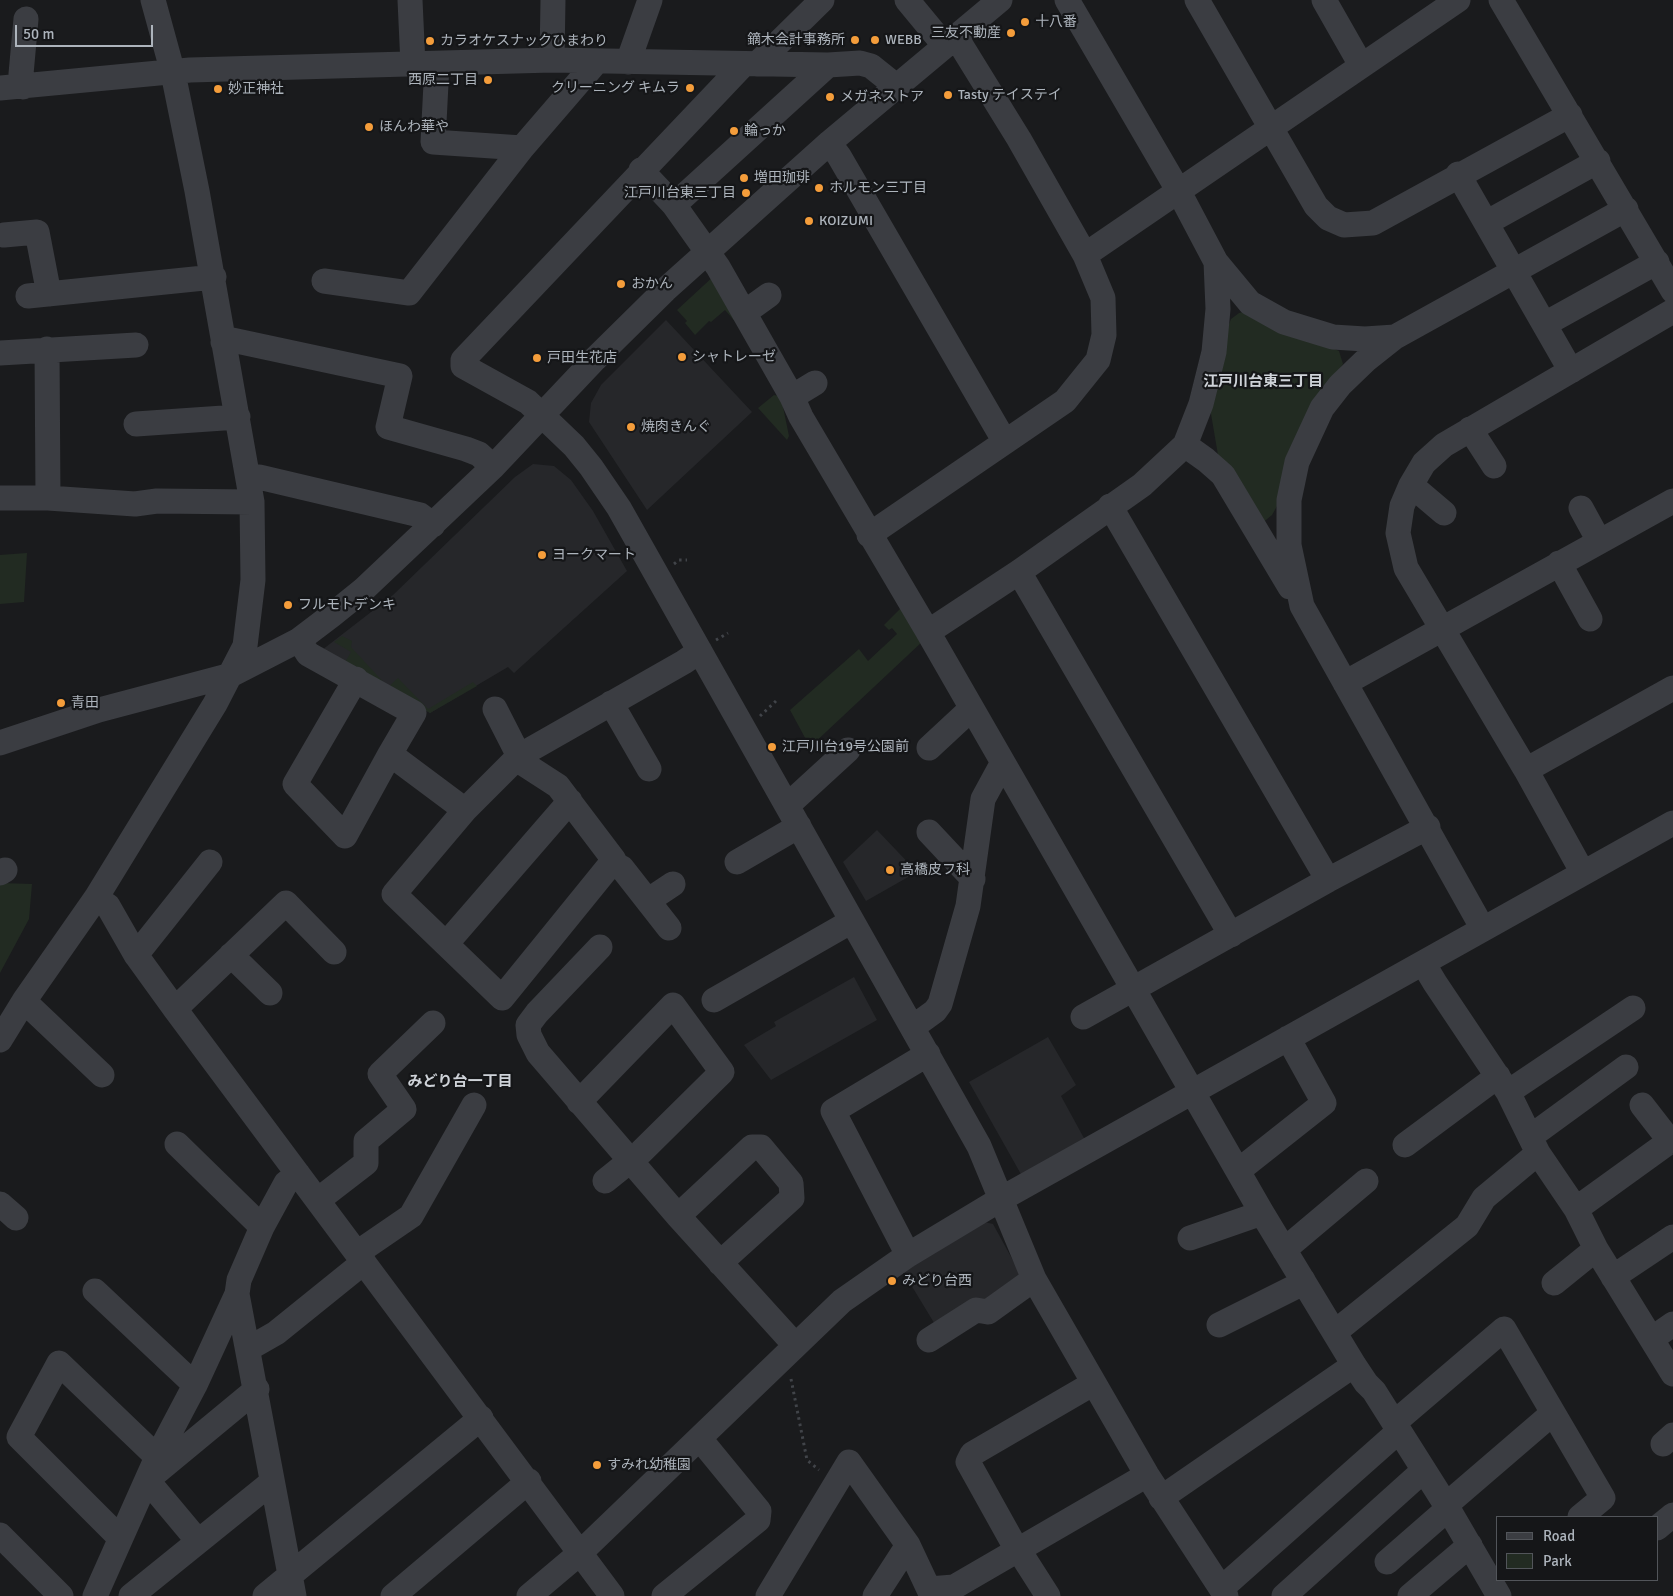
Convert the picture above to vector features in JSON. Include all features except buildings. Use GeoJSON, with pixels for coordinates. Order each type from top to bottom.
{"type":"FeatureCollection","features":[{"type":"Feature","properties":{"kind":"street"},"geometry":{"type":"LineString","coordinates":[[0,1040],[24,1000],[96,898],[230,675],[245,646],[253,580],[251,490],[223,342],[214,277],[173,73],[153,0]]}},
{"type":"Feature","properties":{"kind":"street"},"geometry":{"type":"LineString","coordinates":[[410,0],[425,65],[433,142],[522,148]]}},
{"type":"Feature","properties":{"kind":"street"},"geometry":{"type":"LineString","coordinates":[[552,60],[553,0]]}},
{"type":"Feature","properties":{"kind":"street"},"geometry":{"type":"LineString","coordinates":[[628,62],[650,0]]}},
{"type":"Feature","properties":{"kind":"street"},"geometry":{"type":"LineString","coordinates":[[822,0],[751,64],[641,170],[463,360],[463,366],[535,409],[574,446],[600,480],[707,646],[793,816],[979,1146],[1034,1279],[1147,1475],[1224,1592],[1397,1427],[1504,1329],[1603,1498],[1581,1516]]}},
{"type":"Feature","properties":{"kind":"street"},"geometry":{"type":"LineString","coordinates":[[869,535],[1065,401],[1098,360],[1104,335],[1103,298],[1085,254],[1020,139],[950,41],[906,0]]}},
{"type":"Feature","properties":{"kind":"street"},"geometry":{"type":"LineString","coordinates":[[1066,0],[1178,190],[1216,262],[1250,303],[1284,322],[1333,338],[1365,339],[1395,337]]}},
{"type":"Feature","properties":{"kind":"street"},"geometry":{"type":"LineString","coordinates":[[1197,0],[1316,206],[1328,218],[1344,225],[1373,223],[1458,174],[1570,115]]}},
{"type":"Feature","properties":{"kind":"street"},"geometry":{"type":"LineString","coordinates":[[1324,0],[1361,65]]}},
{"type":"Feature","properties":{"kind":"street"},"geometry":{"type":"LineString","coordinates":[[1085,254],[1458,0]]}},
{"type":"Feature","properties":{"kind":"street"},"geometry":{"type":"LineString","coordinates":[[1501,0],[1673,291]]}},
{"type":"Feature","properties":{"kind":"street"},"geometry":{"type":"LineString","coordinates":[[0,743],[99,710],[230,675],[299,640],[363,590],[493,467],[535,409],[602,352],[707,251],[829,143],[950,41],[984,5]]}},
{"type":"Feature","properties":{"kind":"street"},"geometry":{"type":"LineString","coordinates":[[11,87],[21,74],[26,19]]}},
{"type":"Feature","properties":{"kind":"street"},"geometry":{"type":"LineString","coordinates":[[11,87],[190,70],[552,60],[828,65],[860,63],[871,66],[896,86]]}},
{"type":"Feature","properties":{"kind":"street"},"geometry":{"type":"LineString","coordinates":[[324,281],[409,293],[522,148],[597,61]]}},
{"type":"Feature","properties":{"kind":"street"},"geometry":{"type":"LineString","coordinates":[[674,205],[828,65]]}},
{"type":"Feature","properties":{"kind":"street"},"geometry":{"type":"LineString","coordinates":[[829,143],[839,156],[1005,442]]}},
{"type":"Feature","properties":{"kind":"street"},"geometry":{"type":"LineString","coordinates":[[1486,223],[1598,162]]}},
{"type":"Feature","properties":{"kind":"street"},"geometry":{"type":"LineString","coordinates":[[641,170],[674,205],[707,251],[869,535],[928,632],[1002,764],[1262,1213],[1354,1365],[1397,1427],[1470,1545],[1500,1588]]}},
{"type":"Feature","properties":{"kind":"street"},"geometry":{"type":"LineString","coordinates":[[1458,174],[1571,371]]}},
{"type":"Feature","properties":{"kind":"street"},"geometry":{"type":"LineString","coordinates":[[1302,606],[1292,571],[1288,500],[1297,462],[1322,408],[1340,385],[1395,337],[1626,209]]}},
{"type":"Feature","properties":{"kind":"street"},"geometry":{"type":"LineString","coordinates":[[4,235],[37,232],[39,295],[214,277]]}},
{"type":"Feature","properties":{"kind":"street"},"geometry":{"type":"LineString","coordinates":[[928,632],[1019,572],[1142,485],[1185,445],[1201,404],[1214,352],[1218,309],[1216,262]]}},
{"type":"Feature","properties":{"kind":"street"},"geometry":{"type":"LineString","coordinates":[[1545,324],[1657,262]]}},
{"type":"Feature","properties":{"kind":"street"},"geometry":{"type":"LineString","coordinates":[[744,313],[769,295]]}},
{"type":"Feature","properties":{"kind":"street"},"geometry":{"type":"LineString","coordinates":[[1584,873],[1526,770],[1406,568],[1398,534],[1402,506],[1411,484],[1424,463],[1444,445],[1470,428],[1673,311]]}},
{"type":"Feature","properties":{"kind":"street"},"geometry":{"type":"LineString","coordinates":[[223,342],[232,340],[400,376],[388,427],[466,449],[479,454],[493,467]]}},
{"type":"Feature","properties":{"kind":"street"},"geometry":{"type":"LineString","coordinates":[[0,353],[136,345]]}},
{"type":"Feature","properties":{"kind":"street"},"geometry":{"type":"LineString","coordinates":[[47,349],[48,498]]}},
{"type":"Feature","properties":{"kind":"street"},"geometry":{"type":"LineString","coordinates":[[792,397],[815,383]]}},
{"type":"Feature","properties":{"kind":"street"},"geometry":{"type":"LineString","coordinates":[[136,424],[238,417]]}},
{"type":"Feature","properties":{"kind":"street"},"geometry":{"type":"LineString","coordinates":[[1470,428],[1494,466]]}},
{"type":"Feature","properties":{"kind":"street"},"geometry":{"type":"LineString","coordinates":[[1185,445],[1223,475],[1302,606],[1484,929]]}},
{"type":"Feature","properties":{"kind":"street"},"geometry":{"type":"LineString","coordinates":[[251,490],[258,477],[420,515],[433,525]]}},
{"type":"Feature","properties":{"kind":"street"},"geometry":{"type":"LineString","coordinates":[[1411,484],[1444,513]]}},
{"type":"Feature","properties":{"kind":"street"},"geometry":{"type":"LineString","coordinates":[[0,498],[48,498],[135,504],[251,490]]}},
{"type":"Feature","properties":{"kind":"street"},"geometry":{"type":"LineString","coordinates":[[1345,684],[1442,628],[1673,501]]}},
{"type":"Feature","properties":{"kind":"street"},"geometry":{"type":"LineString","coordinates":[[1110,506],[1328,880]]}},
{"type":"Feature","properties":{"kind":"street"},"geometry":{"type":"LineString","coordinates":[[1581,508],[1599,541]]}},
{"type":"Feature","properties":{"kind":"street"},"geometry":{"type":"LineString","coordinates":[[1560,563],[1590,619]]}},
{"type":"Feature","properties":{"kind":"street"},"geometry":{"type":"LineString","coordinates":[[1019,572],[1231,935]]}},
{"type":"Feature","properties":{"kind":"street"},"geometry":{"type":"LineString","coordinates":[[299,640],[308,654],[356,679],[414,713],[345,836],[295,784],[356,679]]}},
{"type":"Feature","properties":{"kind":"street"},"geometry":{"type":"LineString","coordinates":[[495,709],[518,756],[524,764],[558,786],[613,856],[613,864],[502,998],[394,894],[465,810],[518,756],[684,662],[707,646]]}},
{"type":"Feature","properties":{"kind":"street"},"geometry":{"type":"LineString","coordinates":[[1526,770],[1673,688]]}},
{"type":"Feature","properties":{"kind":"street"},"geometry":{"type":"LineString","coordinates":[[610,704],[649,769]]}},
{"type":"Feature","properties":{"kind":"street"},"geometry":{"type":"LineString","coordinates":[[929,748],[971,709]]}},
{"type":"Feature","properties":{"kind":"street"},"geometry":{"type":"LineString","coordinates":[[737,862],[793,816],[848,750]]}},
{"type":"Feature","properties":{"kind":"street"},"geometry":{"type":"LineString","coordinates":[[390,754],[465,810]]}},
{"type":"Feature","properties":{"kind":"street"},"geometry":{"type":"LineString","coordinates":[[913,1027],[935,1011],[940,1004],[968,906],[983,799],[1002,764]]}},
{"type":"Feature","properties":{"kind":"street"},"geometry":{"type":"LineString","coordinates":[[446,944],[570,801]]}},
{"type":"Feature","properties":{"kind":"street"},"geometry":{"type":"LineString","coordinates":[[530,1596],[580,1553],[842,1301],[908,1255],[1001,1199],[1192,1094],[1288,1038],[1673,823]]}},
{"type":"Feature","properties":{"kind":"street"},"geometry":{"type":"LineString","coordinates":[[1083,1017],[1328,880],[1428,827]]}},
{"type":"Feature","properties":{"kind":"street"},"geometry":{"type":"LineString","coordinates":[[929,832],[973,879]]}},
{"type":"Feature","properties":{"kind":"street"},"geometry":{"type":"LineString","coordinates":[[136,955],[210,862]]}},
{"type":"Feature","properties":{"kind":"street"},"geometry":{"type":"LineString","coordinates":[[613,864],[622,868],[649,900],[669,928]]}},
{"type":"Feature","properties":{"kind":"street"},"geometry":{"type":"LineString","coordinates":[[649,900],[673,884]]}},
{"type":"Feature","properties":{"kind":"street"},"geometry":{"type":"LineString","coordinates":[[96,898],[108,906],[136,955],[175,1009],[612,1596]]}},
{"type":"Feature","properties":{"kind":"street"},"geometry":{"type":"LineString","coordinates":[[175,1009],[286,903],[334,952]]}},
{"type":"Feature","properties":{"kind":"street"},"geometry":{"type":"LineString","coordinates":[[714,1000],[852,921]]}},
{"type":"Feature","properties":{"kind":"street"},"geometry":{"type":"LineString","coordinates":[[600,947],[537,1013],[528,1025],[538,1053],[720,1262],[788,1352]]}},
{"type":"Feature","properties":{"kind":"street"},"geometry":{"type":"LineString","coordinates":[[231,955],[270,993]]}},
{"type":"Feature","properties":{"kind":"street"},"geometry":{"type":"LineString","coordinates":[[1423,963],[1435,984],[1503,1084],[1534,1145],[1576,1209],[1596,1249],[1673,1374]]}},
{"type":"Feature","properties":{"kind":"street"},"geometry":{"type":"LineString","coordinates":[[24,1000],[102,1075]]}},
{"type":"Feature","properties":{"kind":"street"},"geometry":{"type":"LineString","coordinates":[[579,1102],[673,1005],[722,1072],[631,1161],[605,1181]]}},
{"type":"Feature","properties":{"kind":"street"},"geometry":{"type":"LineString","coordinates":[[1405,1146],[1503,1084],[1632,1008]]}},
{"type":"Feature","properties":{"kind":"street"},"geometry":{"type":"LineString","coordinates":[[318,1200],[366,1163],[366,1141],[404,1109],[380,1074],[433,1023]]}},
{"type":"Feature","properties":{"kind":"street"},"geometry":{"type":"LineString","coordinates":[[1238,1171],[1324,1103],[1288,1038]]}},
{"type":"Feature","properties":{"kind":"street"},"geometry":{"type":"LineString","coordinates":[[908,1255],[833,1111],[928,1054]]}},
{"type":"Feature","properties":{"kind":"street"},"geometry":{"type":"LineString","coordinates":[[1335,1332],[1467,1226],[1484,1198],[1534,1145],[1626,1067]]}},
{"type":"Feature","properties":{"kind":"street"},"geometry":{"type":"LineString","coordinates":[[248,1349],[276,1333],[361,1257],[411,1216],[474,1105]]}},
{"type":"Feature","properties":{"kind":"street"},"geometry":{"type":"LineString","coordinates":[[1576,1209],[1671,1140],[1642,1105]]}},
{"type":"Feature","properties":{"kind":"street"},"geometry":{"type":"LineString","coordinates":[[177,1144],[262,1227]]}},
{"type":"Feature","properties":{"kind":"street"},"geometry":{"type":"LineString","coordinates":[[678,1216],[752,1147],[761,1147],[791,1183],[792,1198],[720,1262]]}},
{"type":"Feature","properties":{"kind":"street"},"geometry":{"type":"LineString","coordinates":[[95,1596],[157,1457],[195,1385],[237,1294],[239,1280],[262,1227],[286,1183],[298,1174]]}},
{"type":"Feature","properties":{"kind":"street"},"geometry":{"type":"LineString","coordinates":[[1284,1250],[1366,1181]]}},
{"type":"Feature","properties":{"kind":"street"},"geometry":{"type":"LineString","coordinates":[[1190,1238],[1262,1213]]}},
{"type":"Feature","properties":{"kind":"street"},"geometry":{"type":"LineString","coordinates":[[1613,1277],[1673,1237]]}},
{"type":"Feature","properties":{"kind":"street"},"geometry":{"type":"LineString","coordinates":[[1554,1283],[1596,1249]]}},
{"type":"Feature","properties":{"kind":"street"},"geometry":{"type":"LineString","coordinates":[[929,1340],[976,1310],[988,1312],[1034,1279]]}},
{"type":"Feature","properties":{"kind":"street"},"geometry":{"type":"LineString","coordinates":[[1219,1325],[1293,1288],[1303,1280]]}},
{"type":"Feature","properties":{"kind":"street"},"geometry":{"type":"LineString","coordinates":[[95,1291],[195,1385]]}},
{"type":"Feature","properties":{"kind":"street"},"geometry":{"type":"LineString","coordinates":[[237,1294],[257,1389],[292,1586]]}},
{"type":"Feature","properties":{"kind":"street"},"geometry":{"type":"LineString","coordinates":[[1652,1338],[1673,1324]]}},
{"type":"Feature","properties":{"kind":"street"},"geometry":{"type":"LineString","coordinates":[[120,1538],[19,1437],[59,1363],[157,1457]]}},
{"type":"Feature","properties":{"kind":"street"},"geometry":{"type":"LineString","coordinates":[[1161,1498],[1354,1365]]}},
{"type":"Feature","properties":{"kind":"street"},"geometry":{"type":"LineString","coordinates":[[1048,1596],[1017,1550],[968,1462],[972,1454],[1094,1383]]}},
{"type":"Feature","properties":{"kind":"street"},"geometry":{"type":"LineString","coordinates":[[147,1480],[257,1389]]}},
{"type":"Feature","properties":{"kind":"street"},"geometry":{"type":"LineString","coordinates":[[1387,1562],[1442,1514],[1446,1506],[1553,1413]]}},
{"type":"Feature","properties":{"kind":"street"},"geometry":{"type":"LineString","coordinates":[[265,1596],[292,1586],[481,1418]]}},
{"type":"Feature","properties":{"kind":"street"},"geometry":{"type":"LineString","coordinates":[[664,1596],[758,1520],[759,1511],[700,1439]]}},
{"type":"Feature","properties":{"kind":"street"},"geometry":{"type":"LineString","coordinates":[[768,1596],[849,1462],[908,1545],[930,1592],[954,1587],[1147,1475]]}},
{"type":"Feature","properties":{"kind":"street"},"geometry":{"type":"LineString","coordinates":[[1284,1596],[1424,1470]]}},
{"type":"Feature","properties":{"kind":"street"},"geometry":{"type":"LineString","coordinates":[[147,1480],[198,1541]]}},
{"type":"Feature","properties":{"kind":"street"},"geometry":{"type":"LineString","coordinates":[[131,1596],[272,1482]]}},
{"type":"Feature","properties":{"kind":"street"},"geometry":{"type":"LineString","coordinates":[[393,1596],[529,1482]]}},
{"type":"Feature","properties":{"kind":"street"},"geometry":{"type":"LineString","coordinates":[[1658,1527],[1673,1514]]}},
{"type":"Feature","properties":{"kind":"street"},"geometry":{"type":"LineString","coordinates":[[0,1535],[56,1594]]}},
{"type":"Feature","properties":{"kind":"street"},"geometry":{"type":"LineString","coordinates":[[875,1596],[908,1545]]}},
{"type":"Feature","properties":{"kind":"street"},"geometry":{"type":"LineString","coordinates":[[1410,1596],[1470,1545]]}},
{"type":"Feature","properties":{"kind":"path"},"geometry":{"type":"LineString","coordinates":[[673,565],[679,560],[687,560]]}},
{"type":"Feature","properties":{"kind":"path"},"geometry":{"type":"LineString","coordinates":[[707,646],[728,633]]}},
{"type":"Feature","properties":{"kind":"path"},"geometry":{"type":"LineString","coordinates":[[757,718],[776,701]]}},
{"type":"Feature","properties":{"kind":"path"},"geometry":{"type":"LineString","coordinates":[[788,1352],[789,1369],[807,1460],[819,1470],[838,1480]]}},
{"type":"Feature","properties":{"kind":"shaded area"},"geometry":{"type":"Polygon","coordinates":[[[666,320],[752,412],[647,510],[589,422],[591,403],[601,385],[666,320]]]}},
{"type":"Feature","properties":{"kind":"shaded area"},"geometry":{"type":"Polygon","coordinates":[[[533,464],[554,466],[571,480],[593,511],[627,571],[514,673],[508,667],[430,713],[322,650],[393,595],[515,477],[533,464]]]}},
{"type":"Feature","properties":{"kind":"shaded area"},"geometry":{"type":"Polygon","coordinates":[[[877,830],[917,872],[866,901],[843,862],[877,830]]]}},
{"type":"Feature","properties":{"kind":"shaded area"},"geometry":{"type":"Polygon","coordinates":[[[854,977],[877,1020],[771,1080],[744,1045],[776,1026],[774,1022],[854,977]]]}},
{"type":"Feature","properties":{"kind":"shaded area"},"geometry":{"type":"Polygon","coordinates":[[[1048,1037],[1076,1085],[1061,1096],[1085,1140],[1022,1176],[969,1082],[1048,1037]]]}},
{"type":"Feature","properties":{"kind":"shaded area"},"geometry":{"type":"Polygon","coordinates":[[[980,1221],[993,1224],[1022,1277],[939,1331],[902,1270],[980,1221]]]}},
{"type":"Feature","properties":{"kind":"green space"},"geometry":{"type":"Polygon","coordinates":[[[716,274],[744,332],[725,310],[711,322],[709,321],[695,335],[685,323],[687,321],[677,310],[716,274]]]}},
{"type":"Feature","properties":{"kind":"green space"},"geometry":{"type":"Polygon","coordinates":[[[1248,311],[1339,351],[1343,364],[1337,373],[1281,499],[1272,515],[1261,524],[1219,461],[1210,408],[1226,332],[1231,319],[1239,313],[1248,311]]]}},
{"type":"Feature","properties":{"kind":"green space"},"geometry":{"type":"Polygon","coordinates":[[[774,395],[779,396],[782,402],[789,436],[787,440],[758,408],[774,395]]]}},
{"type":"Feature","properties":{"kind":"green space"},"geometry":{"type":"Polygon","coordinates":[[[27,553],[24,602],[0,604],[0,555],[27,553]]]}},
{"type":"Feature","properties":{"kind":"green space"},"geometry":{"type":"Polygon","coordinates":[[[903,606],[923,641],[810,747],[790,710],[859,649],[868,661],[897,634],[892,628],[889,630],[884,625],[903,606]]]}},
{"type":"Feature","properties":{"kind":"green space"},"geometry":{"type":"Polygon","coordinates":[[[342,636],[352,641],[351,647],[388,687],[398,678],[428,709],[473,682],[477,686],[430,713],[344,664],[351,652],[334,642],[342,636]]]}},
{"type":"Feature","properties":{"kind":"green space"},"geometry":{"type":"Polygon","coordinates":[[[0,883],[32,884],[29,919],[0,973],[0,883]]]}},
{"type":"Feature","properties":{"kind":"place","name":"十八番"},"geometry":{"type":"Point","coordinates":[1025,22]}},
{"type":"Feature","properties":{"kind":"place","name":"三友不動産"},"geometry":{"type":"Point","coordinates":[1011,33]}},
{"type":"Feature","properties":{"kind":"place","name":"鏑木会計事務所"},"geometry":{"type":"Point","coordinates":[855,40]}},
{"type":"Feature","properties":{"kind":"place","name":"WEBB"},"geometry":{"type":"Point","coordinates":[875,40]}},
{"type":"Feature","properties":{"kind":"place","name":"カラオケスナックひまわり"},"geometry":{"type":"Point","coordinates":[430,41]}},
{"type":"Feature","properties":{"kind":"place","name":"西原二丁目"},"geometry":{"type":"Point","coordinates":[488,80]}},
{"type":"Feature","properties":{"kind":"place","name":"クリーニング キムラ"},"geometry":{"type":"Point","coordinates":[690,88]}},
{"type":"Feature","properties":{"kind":"place","name":"妙正神社"},"geometry":{"type":"Point","coordinates":[218,89]}},
{"type":"Feature","properties":{"kind":"place","name":"Tasty テイステイ"},"geometry":{"type":"Point","coordinates":[948,95]}},
{"type":"Feature","properties":{"kind":"place","name":"メガネストア"},"geometry":{"type":"Point","coordinates":[830,97]}},
{"type":"Feature","properties":{"kind":"place","name":"ほんわ華や"},"geometry":{"type":"Point","coordinates":[369,127]}},
{"type":"Feature","properties":{"kind":"place","name":"輪っか"},"geometry":{"type":"Point","coordinates":[734,131]}},
{"type":"Feature","properties":{"kind":"place","name":"増田珈琲"},"geometry":{"type":"Point","coordinates":[744,178]}},
{"type":"Feature","properties":{"kind":"place","name":"ホルモン三丁目"},"geometry":{"type":"Point","coordinates":[819,188]}},
{"type":"Feature","properties":{"kind":"place","name":"江戸川台東三丁目"},"geometry":{"type":"Point","coordinates":[746,193]}},
{"type":"Feature","properties":{"kind":"place","name":"KOIZUMI"},"geometry":{"type":"Point","coordinates":[809,221]}},
{"type":"Feature","properties":{"kind":"place","name":"おかん"},"geometry":{"type":"Point","coordinates":[621,284]}},
{"type":"Feature","properties":{"kind":"place","name":"シャトレーゼ"},"geometry":{"type":"Point","coordinates":[682,357]}},
{"type":"Feature","properties":{"kind":"place","name":"戸田生花店"},"geometry":{"type":"Point","coordinates":[537,358]}},
{"type":"Feature","properties":{"kind":"place","name":"焼肉きんぐ"},"geometry":{"type":"Point","coordinates":[631,427]}},
{"type":"Feature","properties":{"kind":"place","name":"ヨークマート"},"geometry":{"type":"Point","coordinates":[542,555]}},
{"type":"Feature","properties":{"kind":"place","name":"フルモトデンキ"},"geometry":{"type":"Point","coordinates":[288,605]}},
{"type":"Feature","properties":{"kind":"place","name":"青田"},"geometry":{"type":"Point","coordinates":[61,703]}},
{"type":"Feature","properties":{"kind":"place","name":"江戸川台19号公園前"},"geometry":{"type":"Point","coordinates":[772,747]}},
{"type":"Feature","properties":{"kind":"place","name":"高橋皮フ科"},"geometry":{"type":"Point","coordinates":[890,870]}},
{"type":"Feature","properties":{"kind":"place","name":"みどり台西"},"geometry":{"type":"Point","coordinates":[892,1281]}},
{"type":"Feature","properties":{"kind":"place","name":"すみれ幼稚園"},"geometry":{"type":"Point","coordinates":[597,1465]}},
{"type":"Feature","properties":{"kind":"district","name":"江戸川台東三丁目"},"geometry":{"type":"Point","coordinates":[1263,382]}},
{"type":"Feature","properties":{"kind":"district","name":"みどり台一丁目"},"geometry":{"type":"Point","coordinates":[460,1082]}}]}
